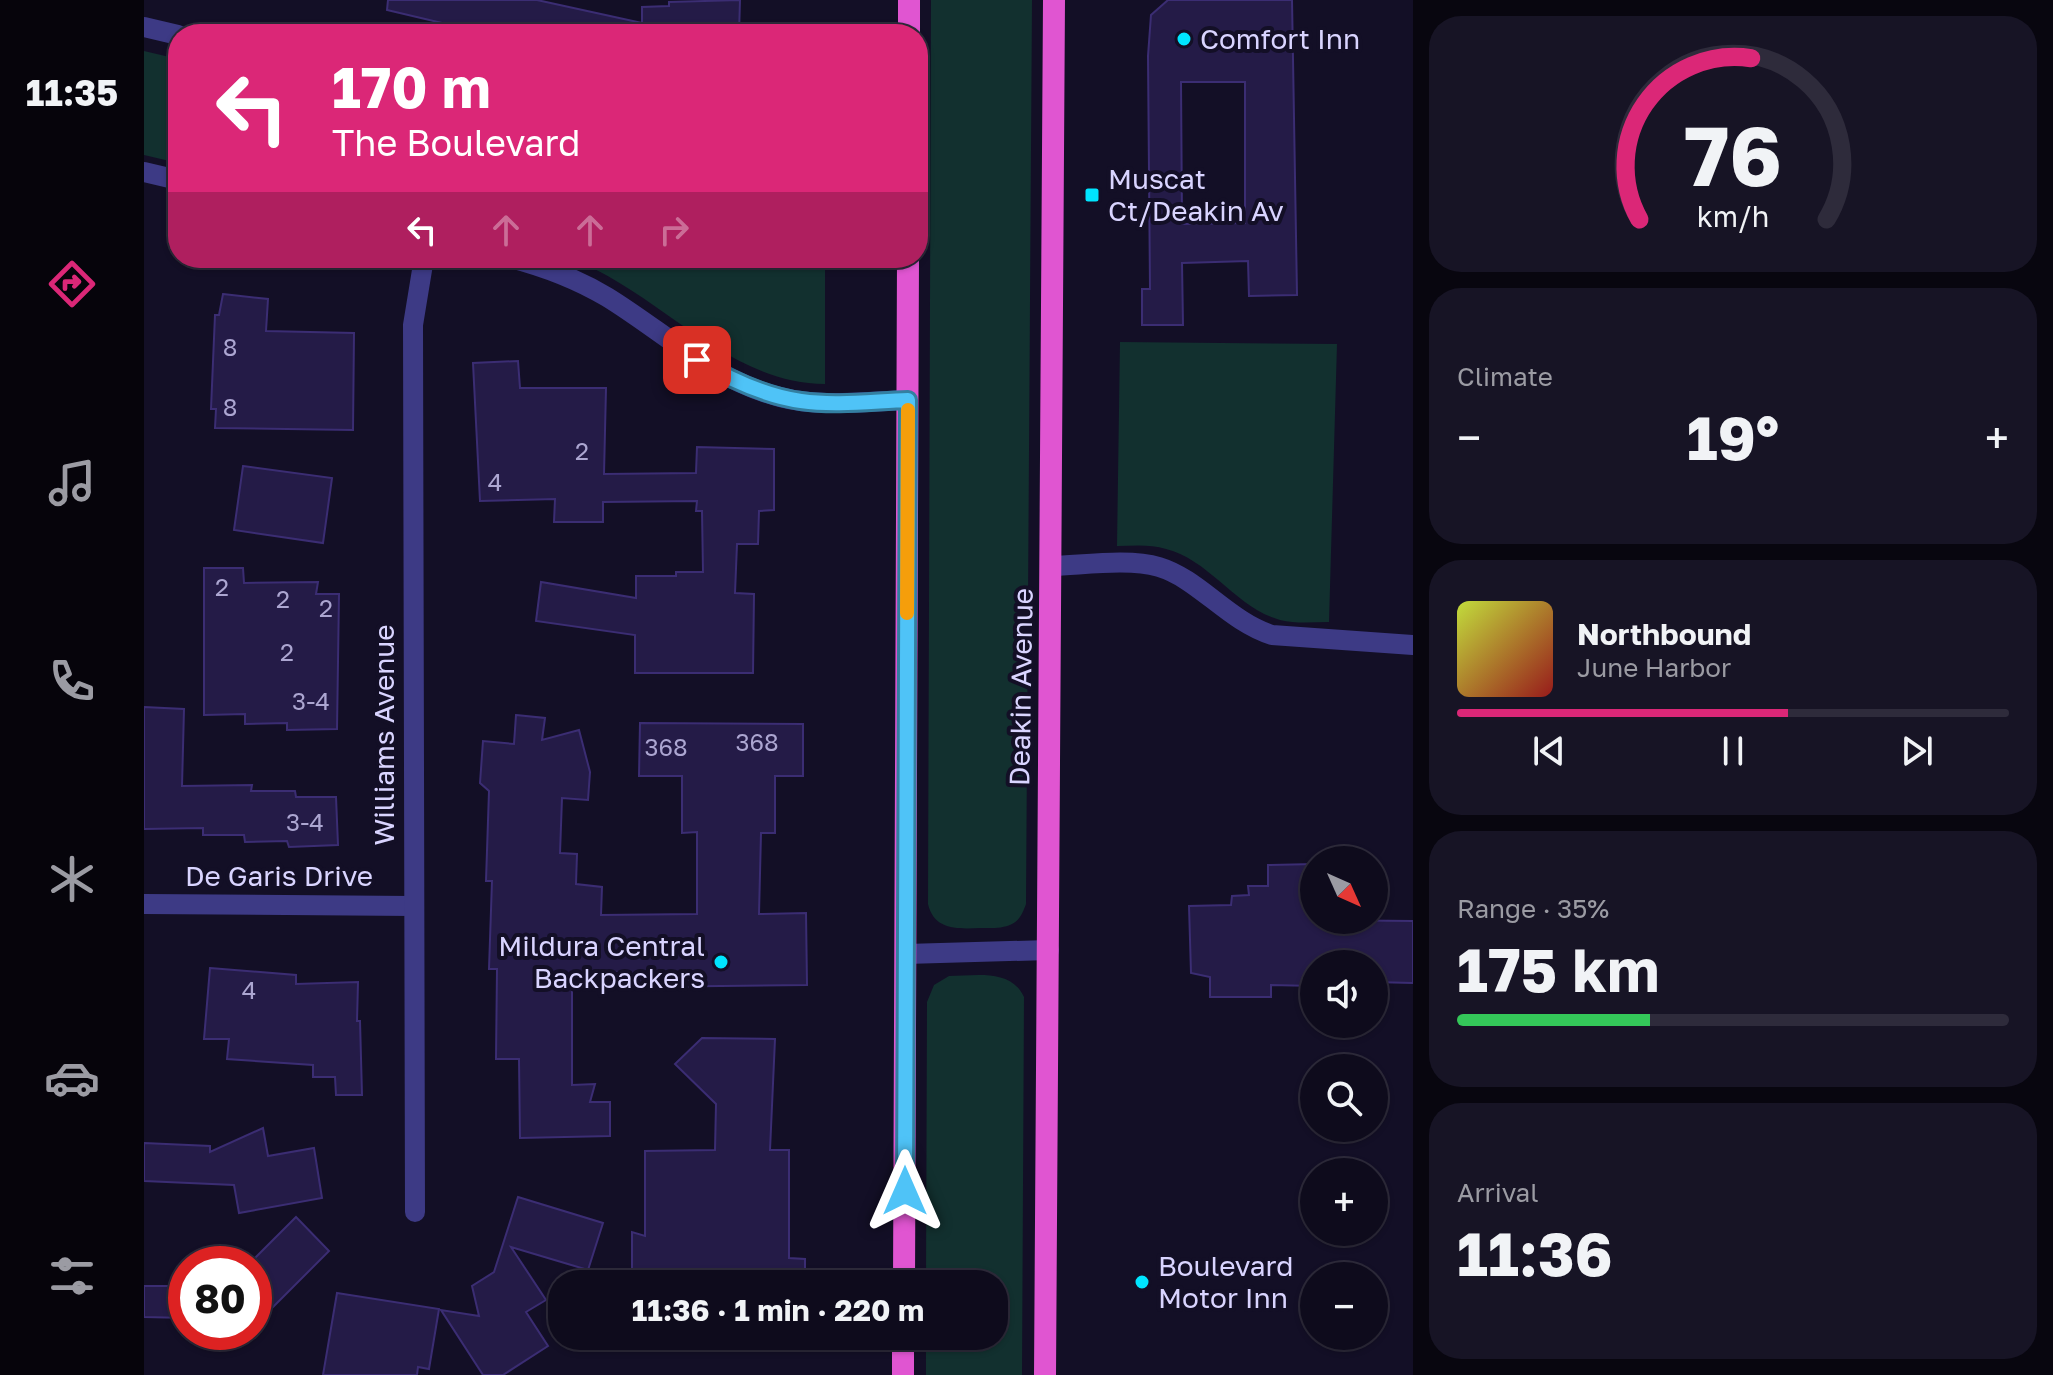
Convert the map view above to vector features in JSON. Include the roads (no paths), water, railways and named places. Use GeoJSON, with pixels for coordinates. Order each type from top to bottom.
{"type":"FeatureCollection","features":[{"type":"Feature","properties":{"kind":"highway"},"geometry":{"type":"LineString","coordinates":[[909,0],[909,24]]}},
{"type":"Feature","properties":{"kind":"highway","name":"Deakin Avenue"},"geometry":{"type":"LineString","coordinates":[[1045,1375],[1054,0]]}},
{"type":"Feature","properties":{"kind":"highway"},"geometry":{"type":"LineString","coordinates":[[904,1270],[908,268]]}},
{"type":"Feature","properties":{"kind":"highway"},"geometry":{"type":"LineString","coordinates":[[903,1350],[903,1375]]}},
{"type":"Feature","properties":{"kind":"street"},"geometry":{"type":"LineString","coordinates":[[144,27],[168,33]]}},
{"type":"Feature","properties":{"kind":"street"},"geometry":{"type":"LineString","coordinates":[[144,172],[168,178]]}},
{"type":"Feature","properties":{"kind":"street","name":"Williams Avenue"},"geometry":{"type":"LineString","coordinates":[[415,1212],[413,325],[422,268]]}},
{"type":"Feature","properties":{"kind":"street"},"geometry":{"type":"LineString","coordinates":[[541,268],[579,281],[638,317],[682,350],[746,385],[805,402],[908,400]]}},
{"type":"Feature","properties":{"kind":"street"},"geometry":{"type":"LineString","coordinates":[[1052,566],[1139,564],[1158,567],[1182,579],[1255,629],[1272,635],[1413,645]]}},
{"type":"Feature","properties":{"kind":"street","name":"De Garis Drive"},"geometry":{"type":"LineString","coordinates":[[144,904],[413,906]]}},
{"type":"Feature","properties":{"kind":"street"},"geometry":{"type":"LineString","coordinates":[[906,954],[1049,950]]}},
{"type":"Feature","properties":{"kind":"place","name":"Comfort Inn"},"geometry":{"type":"Point","coordinates":[1184,39]}},
{"type":"Feature","properties":{"kind":"place","name":"Muscat Ct/Deakin Av"},"geometry":{"type":"Point","coordinates":[1092,195]}},
{"type":"Feature","properties":{"kind":"place","name":"Mildura Central Backpackers"},"geometry":{"type":"Point","coordinates":[721,962]}},
{"type":"Feature","properties":{"kind":"place","name":"Boulevard Motor Inn"},"geometry":{"type":"Point","coordinates":[1142,1282]}}]}
